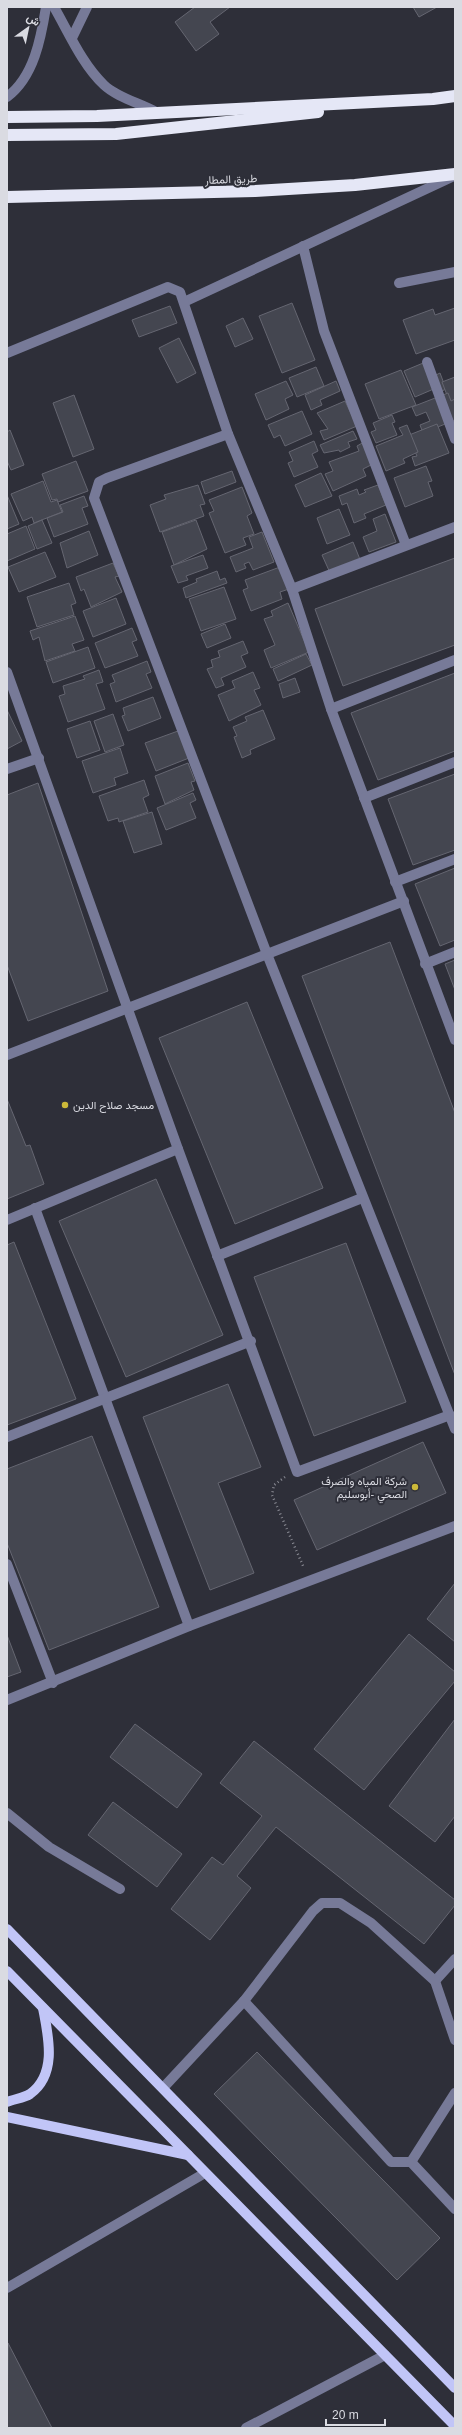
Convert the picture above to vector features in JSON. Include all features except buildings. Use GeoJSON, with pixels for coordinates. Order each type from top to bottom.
{"type":"FeatureCollection","features":[{"type":"Feature","properties":{"kind":"highway"},"geometry":{"type":"LineString","coordinates":[[7,136],[116,134],[455,96]]}},
{"type":"Feature","properties":{"kind":"highway"},"geometry":{"type":"LineString","coordinates":[[7,117],[97,116],[433,99]]}},
{"type":"Feature","properties":{"kind":"highway","name":"طريق المطار"},"geometry":{"type":"LineString","coordinates":[[7,197],[254,191],[355,185],[455,175]]}},
{"type":"Feature","properties":{"kind":"main road"},"geometry":{"type":"LineString","coordinates":[[7,1929],[455,2388]]}},
{"type":"Feature","properties":{"kind":"main road"},"geometry":{"type":"LineString","coordinates":[[7,1971],[455,2426]]}},
{"type":"Feature","properties":{"kind":"main road"},"geometry":{"type":"LineString","coordinates":[[7,2102],[30,2094],[42,2082],[48,2063],[50,2044],[43,2008]]}},
{"type":"Feature","properties":{"kind":"main road"},"geometry":{"type":"LineString","coordinates":[[7,2117],[188,2155]]}},
{"type":"Feature","properties":{"kind":"street"},"geometry":{"type":"LineString","coordinates":[[7,97],[22,81],[34,59],[46,7]]}},
{"type":"Feature","properties":{"kind":"street"},"geometry":{"type":"LineString","coordinates":[[54,7],[72,38],[104,84],[113,91],[156,112]]}},
{"type":"Feature","properties":{"kind":"street"},"geometry":{"type":"LineString","coordinates":[[72,38],[87,7]]}},
{"type":"Feature","properties":{"kind":"street"},"geometry":{"type":"LineString","coordinates":[[184,302],[455,175]]}},
{"type":"Feature","properties":{"kind":"street"},"geometry":{"type":"LineString","coordinates":[[303,246],[324,331],[406,545]]}},
{"type":"Feature","properties":{"kind":"street"},"geometry":{"type":"LineString","coordinates":[[399,283],[455,272]]}},
{"type":"Feature","properties":{"kind":"street"},"geometry":{"type":"LineString","coordinates":[[7,353],[168,287],[180,292],[228,434],[292,589],[331,709],[395,882],[404,901],[425,964],[455,1040]]}},
{"type":"Feature","properties":{"kind":"street"},"geometry":{"type":"LineString","coordinates":[[427,362],[455,439]]}},
{"type":"Feature","properties":{"kind":"street"},"geometry":{"type":"LineString","coordinates":[[228,434],[107,478],[100,482],[94,498],[267,954],[362,1198],[455,1429]]}},
{"type":"Feature","properties":{"kind":"street"},"geometry":{"type":"LineString","coordinates":[[292,589],[455,527]]}},
{"type":"Feature","properties":{"kind":"street"},"geometry":{"type":"LineString","coordinates":[[331,709],[455,660]]}},
{"type":"Feature","properties":{"kind":"street"},"geometry":{"type":"LineString","coordinates":[[7,672],[39,758],[127,1009],[217,1256],[251,1341],[297,1472],[450,1415]]}},
{"type":"Feature","properties":{"kind":"street"},"geometry":{"type":"LineString","coordinates":[[7,769],[39,758]]}},
{"type":"Feature","properties":{"kind":"street"},"geometry":{"type":"LineString","coordinates":[[364,798],[455,762]]}},
{"type":"Feature","properties":{"kind":"street"},"geometry":{"type":"LineString","coordinates":[[395,882],[455,859]]}},
{"type":"Feature","properties":{"kind":"street"},"geometry":{"type":"LineString","coordinates":[[7,1055],[404,901]]}},
{"type":"Feature","properties":{"kind":"street"},"geometry":{"type":"LineString","coordinates":[[425,964],[455,952]]}},
{"type":"Feature","properties":{"kind":"street"},"geometry":{"type":"LineString","coordinates":[[7,1220],[178,1149]]}},
{"type":"Feature","properties":{"kind":"street"},"geometry":{"type":"LineString","coordinates":[[217,1256],[362,1198]]}},
{"type":"Feature","properties":{"kind":"street"},"geometry":{"type":"LineString","coordinates":[[35,1208],[189,1626]]}},
{"type":"Feature","properties":{"kind":"street"},"geometry":{"type":"LineString","coordinates":[[7,1436],[251,1341]]}},
{"type":"Feature","properties":{"kind":"street"},"geometry":{"type":"LineString","coordinates":[[7,1700],[54,1683],[189,1626],[455,1526]]}},
{"type":"Feature","properties":{"kind":"street"},"geometry":{"type":"LineString","coordinates":[[7,1564],[54,1683]]}},
{"type":"Feature","properties":{"kind":"street"},"geometry":{"type":"LineString","coordinates":[[7,1813],[49,1847],[120,1889]]}},
{"type":"Feature","properties":{"kind":"street"},"geometry":{"type":"LineString","coordinates":[[163,2088],[244,2001],[313,1911],[322,1903],[340,1903],[371,1923],[435,1981],[455,2040]]}},
{"type":"Feature","properties":{"kind":"street"},"geometry":{"type":"LineString","coordinates":[[435,1981],[455,1959]]}},
{"type":"Feature","properties":{"kind":"street"},"geometry":{"type":"LineString","coordinates":[[244,2001],[391,2162],[411,2162],[455,2209]]}},
{"type":"Feature","properties":{"kind":"street"},"geometry":{"type":"LineString","coordinates":[[411,2162],[455,2093]]}},
{"type":"Feature","properties":{"kind":"street"},"geometry":{"type":"LineString","coordinates":[[7,2288],[205,2173]]}},
{"type":"Feature","properties":{"kind":"street"},"geometry":{"type":"LineString","coordinates":[[246,2428],[385,2355]]}},
{"type":"Feature","properties":{"kind":"path"},"geometry":{"type":"LineString","coordinates":[[297,1472],[280,1479],[274,1486],[272,1495],[310,1581]]}},
{"type":"Feature","properties":{"kind":"place","name":"مسجد صلاح الدين"},"geometry":{"type":"Point","coordinates":[65,1105]}},
{"type":"Feature","properties":{"kind":"place","name":"شركة المياه والصرف الصحي -أبوسليم"},"geometry":{"type":"Point","coordinates":[415,1487]}}]}
